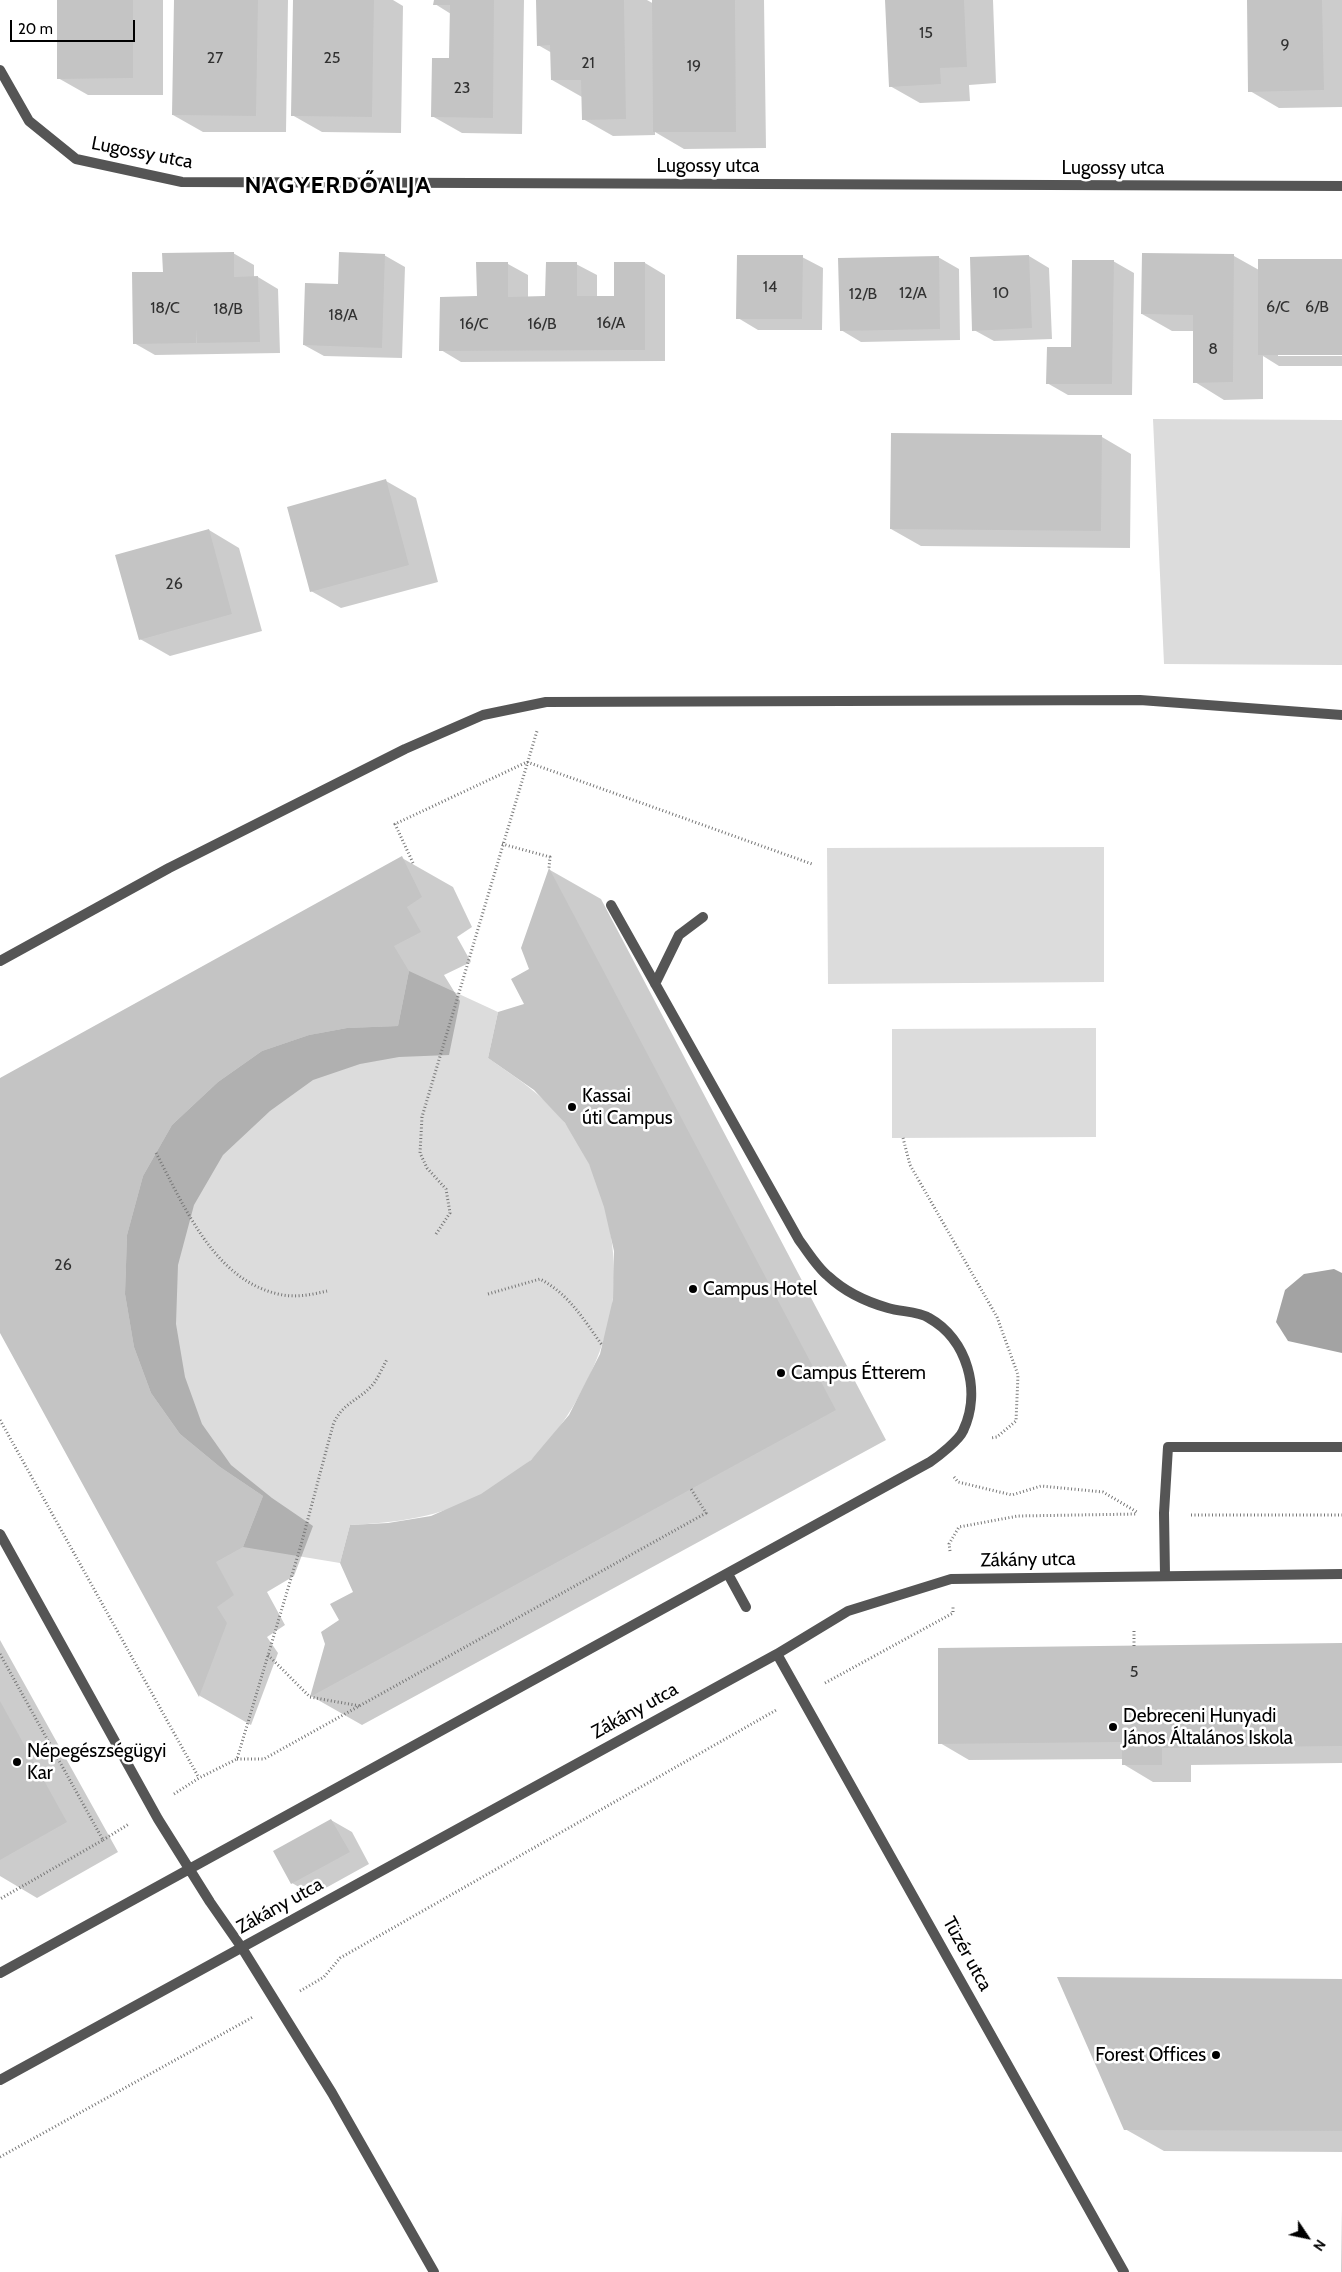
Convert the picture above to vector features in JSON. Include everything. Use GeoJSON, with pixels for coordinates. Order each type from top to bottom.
{"type":"FeatureCollection","features":[{"type":"Feature","properties":{"kind":"street","name":"Lugossy utca"},"geometry":{"type":"LineString","coordinates":[[0,70],[29,121],[76,159],[182,182],[1342,186]]}},
{"type":"Feature","properties":{"kind":"street"},"geometry":{"type":"LineString","coordinates":[[0,960],[168,868],[404,749],[482,715],[546,702],[1140,700],[1342,715]]}},
{"type":"Feature","properties":{"kind":"street"},"geometry":{"type":"LineString","coordinates":[[0,1973],[728,1574],[937,1457],[963,1432],[972,1399],[968,1364],[952,1336],[928,1317],[888,1308],[856,1295],[827,1276],[800,1240],[611,905]]}},
{"type":"Feature","properties":{"kind":"street"},"geometry":{"type":"LineString","coordinates":[[655,984],[679,935],[703,917]]}},
{"type":"Feature","properties":{"kind":"street"},"geometry":{"type":"LineString","coordinates":[[1165,1575],[1164,1513],[1168,1446],[1342,1447]]}},
{"type":"Feature","properties":{"kind":"street"},"geometry":{"type":"LineString","coordinates":[[0,1534],[148,1801],[189,1870],[242,1948],[332,2093],[434,2272]]}},
{"type":"Feature","properties":{"kind":"street"},"geometry":{"type":"LineString","coordinates":[[728,1574],[746,1607]]}},
{"type":"Feature","properties":{"kind":"street","name":"Zákány utca"},"geometry":{"type":"LineString","coordinates":[[0,2080],[242,1948],[425,1845],[777,1654],[848,1612],[951,1579],[1342,1574]]}},
{"type":"Feature","properties":{"kind":"street","name":"Tüzér utca"},"geometry":{"type":"LineString","coordinates":[[777,1654],[1124,2272]]}},
{"type":"Feature","properties":{"kind":"path"},"geometry":{"type":"LineString","coordinates":[[436,1234],[450,1213],[446,1189],[427,1168],[420,1153],[422,1117],[502,844],[546,702]]}},
{"type":"Feature","properties":{"kind":"path"},"geometry":{"type":"LineString","coordinates":[[413,863],[395,824],[527,762],[812,864]]}},
{"type":"Feature","properties":{"kind":"path"},"geometry":{"type":"LineString","coordinates":[[502,844],[550,857],[550,868]]}},
{"type":"Feature","properties":{"kind":"path"},"geometry":{"type":"LineString","coordinates":[[903,1138],[910,1165],[997,1317],[1018,1375],[1016,1421],[997,1438],[978,1438],[963,1432]]}},
{"type":"Feature","properties":{"kind":"path"},"geometry":{"type":"LineString","coordinates":[[156,1153],[200,1233],[238,1274],[262,1289],[278,1294],[305,1296],[327,1291]]}},
{"type":"Feature","properties":{"kind":"path"},"geometry":{"type":"LineString","coordinates":[[488,1294],[540,1279],[552,1285],[565,1296],[580,1312],[602,1345]]}},
{"type":"Feature","properties":{"kind":"path"},"geometry":{"type":"LineString","coordinates":[[237,1759],[302,1545],[333,1425],[337,1416],[346,1405],[373,1384],[387,1359]]}},
{"type":"Feature","properties":{"kind":"path"},"geometry":{"type":"LineString","coordinates":[[0,1420],[199,1778],[237,1759],[264,1759],[706,1513],[691,1489]]}},
{"type":"Feature","properties":{"kind":"path"},"geometry":{"type":"LineString","coordinates":[[0,2157],[277,2004],[324,1977],[340,1958],[802,1696],[953,1613],[949,1544],[959,1527],[1018,1516],[1139,1514],[1103,1492],[1041,1486],[1012,1495],[958,1482],[937,1457]]}},
{"type":"Feature","properties":{"kind":"path"},"geometry":{"type":"LineString","coordinates":[[1164,1513],[1201,1515],[1342,1514]]}},
{"type":"Feature","properties":{"kind":"path"},"geometry":{"type":"LineString","coordinates":[[1134,1631],[1134,1646]]}},
{"type":"Feature","properties":{"kind":"path"},"geometry":{"type":"LineString","coordinates":[[0,1654],[103,1840],[0,1899]]}},
{"type":"Feature","properties":{"kind":"path"},"geometry":{"type":"LineString","coordinates":[[268,1655],[310,1696],[361,1706]]}},
{"type":"Feature","properties":{"kind":"shaded area"},"geometry":{"type":"Polygon","coordinates":[[[1153,419],[1342,420],[1342,665],[1164,664],[1153,419]]]}},
{"type":"Feature","properties":{"kind":"shaded area"},"geometry":{"type":"Polygon","coordinates":[[[1104,847],[1104,982],[828,984],[827,848],[1104,847]]]}},
{"type":"Feature","properties":{"kind":"shaded area"},"geometry":{"type":"Polygon","coordinates":[[[409,971],[498,1012],[488,1058],[529,1088],[557,1113],[578,1142],[589,1162],[605,1206],[613,1253],[613,1298],[604,1341],[585,1385],[560,1427],[531,1460],[487,1492],[465,1503],[434,1514],[384,1523],[350,1525],[340,1563],[243,1547],[263,1496],[220,1467],[180,1434],[151,1393],[134,1347],[125,1294],[127,1235],[143,1176],[172,1125],[218,1082],[262,1051],[309,1035],[347,1028],[398,1026],[409,971]]]}},
{"type":"Feature","properties":{"kind":"shaded area"},"geometry":{"type":"Polygon","coordinates":[[[1096,1028],[1096,1137],[892,1138],[892,1029],[1096,1028]]]}},
{"type":"Feature","properties":{"kind":"shaded area"},"geometry":{"type":"Polygon","coordinates":[[[1334,1269],[1342,1273],[1342,1353],[1288,1341],[1276,1322],[1285,1290],[1304,1274],[1334,1269]]]}},
{"type":"Feature","properties":{"kind":"building"},"geometry":{"type":"Polygon","coordinates":[[[57,0],[133,0],[133,78],[57,79],[57,0]]]}},
{"type":"Feature","properties":{"kind":"building"},"geometry":{"type":"Polygon","coordinates":[[[174,0],[258,0],[256,116],[172,115],[174,0]]]}},
{"type":"Feature","properties":{"kind":"building"},"geometry":{"type":"Polygon","coordinates":[[[293,0],[374,0],[372,117],[291,116],[293,0]]]}},
{"type":"Feature","properties":{"kind":"building"},"geometry":{"type":"Polygon","coordinates":[[[434,0],[494,0],[493,118],[431,117],[432,58],[449,58],[450,5],[433,5],[434,0]]]}},
{"type":"Feature","properties":{"kind":"building"},"geometry":{"type":"Polygon","coordinates":[[[536,0],[624,0],[626,119],[582,120],[581,80],[551,80],[550,45],[537,46],[536,0]]]}},
{"type":"Feature","properties":{"kind":"building"},"geometry":{"type":"Polygon","coordinates":[[[652,0],[735,0],[736,132],[653,132],[652,0]]]}},
{"type":"Feature","properties":{"kind":"building"},"geometry":{"type":"Polygon","coordinates":[[[885,0],[964,0],[967,67],[940,68],[941,84],[889,87],[885,0]]]}},
{"type":"Feature","properties":{"kind":"building"},"geometry":{"type":"Polygon","coordinates":[[[1247,0],[1322,0],[1324,90],[1248,92],[1247,0]]]}},
{"type":"Feature","properties":{"kind":"building"},"geometry":{"type":"Polygon","coordinates":[[[234,252],[234,277],[258,276],[260,342],[197,343],[196,328],[196,343],[133,344],[132,272],[163,272],[162,253],[234,252]]]}},
{"type":"Feature","properties":{"kind":"building"},"geometry":{"type":"Polygon","coordinates":[[[339,252],[385,254],[382,348],[303,345],[305,283],[338,284],[339,252]]]}},
{"type":"Feature","properties":{"kind":"building"},"geometry":{"type":"Polygon","coordinates":[[[1142,253],[1234,254],[1233,382],[1193,383],[1193,315],[1141,314],[1142,253]]]}},
{"type":"Feature","properties":{"kind":"building"},"geometry":{"type":"Polygon","coordinates":[[[737,255],[803,255],[802,319],[736,319],[737,255]]]}},
{"type":"Feature","properties":{"kind":"building"},"geometry":{"type":"Polygon","coordinates":[[[1029,255],[1032,328],[972,331],[970,257],[1029,255]]]}},
{"type":"Feature","properties":{"kind":"building"},"geometry":{"type":"Polygon","coordinates":[[[939,256],[940,329],[840,331],[838,258],[939,256]]]}},
{"type":"Feature","properties":{"kind":"building"},"geometry":{"type":"Polygon","coordinates":[[[1258,259],[1342,259],[1342,355],[1258,355],[1258,259]]]}},
{"type":"Feature","properties":{"kind":"building"},"geometry":{"type":"Polygon","coordinates":[[[1072,260],[1114,260],[1112,384],[1046,384],[1047,347],[1071,347],[1072,260]]]}},
{"type":"Feature","properties":{"kind":"building"},"geometry":{"type":"Polygon","coordinates":[[[476,262],[508,262],[508,297],[545,296],[546,262],[577,262],[577,296],[614,296],[614,262],[645,262],[645,350],[439,351],[440,297],[477,296],[476,262]]]}},
{"type":"Feature","properties":{"kind":"building"},"geometry":{"type":"Polygon","coordinates":[[[891,433],[1102,435],[1101,531],[890,529],[891,433]]]}},
{"type":"Feature","properties":{"kind":"building"},"geometry":{"type":"Polygon","coordinates":[[[386,479],[409,565],[310,592],[287,507],[386,479]]]}},
{"type":"Feature","properties":{"kind":"building"},"geometry":{"type":"Polygon","coordinates":[[[209,529],[232,614],[139,640],[115,555],[209,529]]]}},
{"type":"Feature","properties":{"kind":"building"},"geometry":{"type":"Polygon","coordinates":[[[402,856],[422,897],[407,907],[421,932],[394,946],[409,971],[398,1026],[347,1028],[309,1035],[262,1051],[218,1082],[172,1125],[143,1176],[127,1235],[125,1294],[134,1347],[151,1393],[180,1434],[220,1467],[263,1496],[243,1547],[216,1562],[234,1595],[217,1607],[227,1623],[199,1697],[0,1333],[0,1078],[402,856]]]}},
{"type":"Feature","properties":{"kind":"building","name":"Campus Hotel"},"geometry":{"type":"Polygon","coordinates":[[[549,868],[836,1410],[310,1697],[325,1644],[321,1632],[339,1620],[330,1604],[353,1592],[340,1563],[350,1525],[388,1523],[431,1516],[481,1494],[531,1460],[569,1415],[600,1354],[613,1299],[614,1251],[604,1207],[589,1164],[565,1123],[534,1090],[488,1058],[498,1012],[524,1004],[511,979],[529,969],[521,948],[549,868]]]}},
{"type":"Feature","properties":{"kind":"building"},"geometry":{"type":"Polygon","coordinates":[[[1342,1643],[1342,1746],[1162,1748],[1162,1765],[1122,1765],[1122,1742],[938,1744],[938,1648],[1342,1643]]]}},
{"type":"Feature","properties":{"kind":"building","name":"Népegészségügyi Kar"},"geometry":{"type":"Polygon","coordinates":[[[0,1701],[67,1822],[0,1860],[0,1701]]]}},
{"type":"Feature","properties":{"kind":"building"},"geometry":{"type":"Polygon","coordinates":[[[331,1819],[350,1852],[291,1884],[273,1851],[331,1819]]]}},
{"type":"Feature","properties":{"kind":"building","name":"Forest Offices"},"geometry":{"type":"Polygon","coordinates":[[[1057,1977],[1342,1979],[1342,2131],[1124,2130],[1057,1977]]]}},
{"type":"Feature","properties":{"kind":"place","name":"Kassai úti Campus"},"geometry":{"type":"Point","coordinates":[572,1107]}},
{"type":"Feature","properties":{"kind":"place","name":"Campus Hotel"},"geometry":{"type":"Point","coordinates":[693,1289]}},
{"type":"Feature","properties":{"kind":"place","name":"Campus Étterem"},"geometry":{"type":"Point","coordinates":[781,1373]}},
{"type":"Feature","properties":{"kind":"place","name":"Debreceni Hunyadi János Általános Iskola"},"geometry":{"type":"Point","coordinates":[1113,1727]}},
{"type":"Feature","properties":{"kind":"place","name":"Népegészségügyi Kar"},"geometry":{"type":"Point","coordinates":[17,1762]}},
{"type":"Feature","properties":{"kind":"place","name":"Forest Offices"},"geometry":{"type":"Point","coordinates":[1216,2055]}},
{"type":"Feature","properties":{"kind":"district","name":"NAGYERDŐALJA"},"geometry":{"type":"Point","coordinates":[338,186]}}]}
